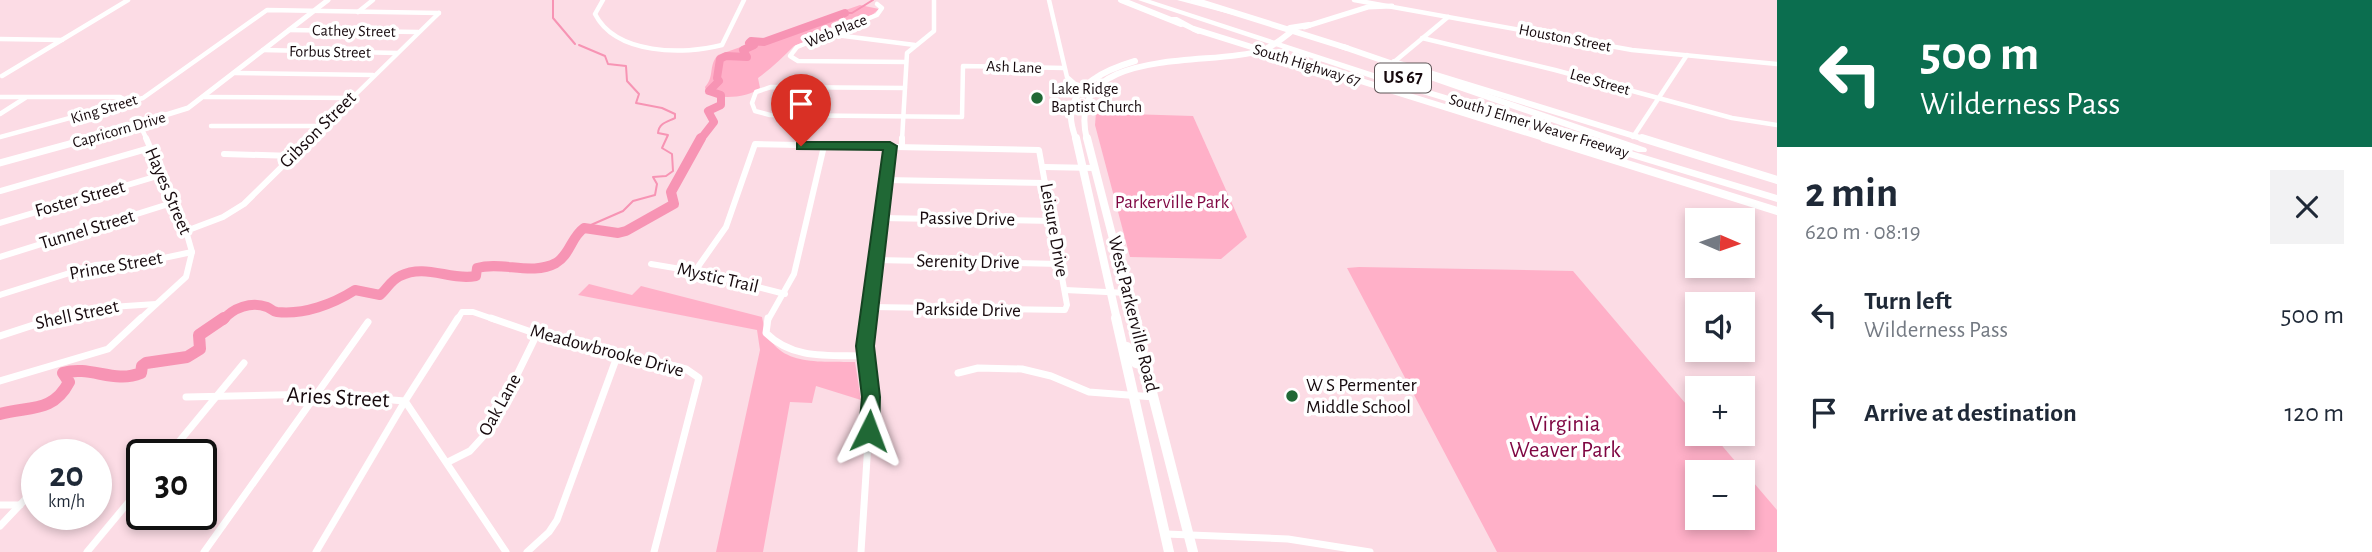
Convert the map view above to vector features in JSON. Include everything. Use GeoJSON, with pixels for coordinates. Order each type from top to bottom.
{"type":"FeatureCollection","features":[{"type":"Feature","properties":{"kind":"highway"},"geometry":{"type":"LineString","coordinates":[[1129,0],[1201,32]]}},
{"type":"Feature","properties":{"kind":"highway","name":"South J Elmer Weaver Freeway"},"geometry":{"type":"LineString","coordinates":[[1142,0],[1383,79],[1777,201]]}},
{"type":"Feature","properties":{"kind":"highway","name":"South J Elmer Weaver Freeway"},"geometry":{"type":"LineString","coordinates":[[1159,0],[1391,75],[1777,192]]}},
{"type":"Feature","properties":{"kind":"highway"},"geometry":{"type":"LineString","coordinates":[[1181,0],[1245,16]]}},
{"type":"Feature","properties":{"kind":"highway"},"geometry":{"type":"LineString","coordinates":[[1341,46],[1649,153]]}},
{"type":"Feature","properties":{"kind":"highway"},"geometry":{"type":"LineString","coordinates":[[1321,69],[1367,79],[1569,135]]}},
{"type":"Feature","properties":{"kind":"main road","name":"South Highway 67"},"geometry":{"type":"LineString","coordinates":[[1121,0],[1201,32],[1260,51],[1777,211]]}},
{"type":"Feature","properties":{"kind":"main road","name":"South Highway 67"},"geometry":{"type":"LineString","coordinates":[[1194,0],[1280,27],[1289,33],[1341,46],[1777,180]]}},
{"type":"Feature","properties":{"kind":"main road"},"geometry":{"type":"LineString","coordinates":[[1280,27],[1308,25]]}},
{"type":"Feature","properties":{"kind":"main road"},"geometry":{"type":"LineString","coordinates":[[1304,35],[1303,29],[1308,25]]}},
{"type":"Feature","properties":{"kind":"main road"},"geometry":{"type":"LineString","coordinates":[[1095,90],[1109,79],[1133,68],[1171,59],[1260,51],[1289,33]]}},
{"type":"Feature","properties":{"kind":"main road"},"geometry":{"type":"LineString","coordinates":[[1084,87],[1104,72],[1139,60],[1184,54],[1224,55]]}},
{"type":"Feature","properties":{"kind":"main road","name":"West Parkerville Road"},"geometry":{"type":"LineString","coordinates":[[1084,87],[1073,104],[1072,127],[1169,552]]}},
{"type":"Feature","properties":{"kind":"main road","name":"West Parkerville Road"},"geometry":{"type":"LineString","coordinates":[[1095,90],[1086,104],[1084,127],[1193,552]]}},
{"type":"Feature","properties":{"kind":"main road"},"geometry":{"type":"LineString","coordinates":[[1072,127],[1084,127]]}},
{"type":"Feature","properties":{"kind":"main road"},"geometry":{"type":"LineString","coordinates":[[1098,239],[1109,264],[1114,269],[1121,270]]}},
{"type":"Feature","properties":{"kind":"main road"},"geometry":{"type":"LineString","coordinates":[[1117,322],[1130,356],[1136,363],[1146,366]]}},
{"type":"Feature","properties":{"kind":"street"},"geometry":{"type":"LineString","coordinates":[[2,76],[128,0]]}},
{"type":"Feature","properties":{"kind":"street","name":"Capricorn Drive"},"geometry":{"type":"LineString","coordinates":[[0,163],[167,117],[204,97],[328,0]]}},
{"type":"Feature","properties":{"kind":"street"},"geometry":{"type":"LineString","coordinates":[[313,11],[358,12],[373,0]]}},
{"type":"Feature","properties":{"kind":"street"},"geometry":{"type":"LineString","coordinates":[[604,0],[596,18],[629,43],[648,49],[698,49],[723,44],[744,0]]}},
{"type":"Feature","properties":{"kind":"street"},"geometry":{"type":"LineString","coordinates":[[695,271],[714,251],[727,228],[755,144],[902,146],[907,53],[934,31],[934,0]]}},
{"type":"Feature","properties":{"kind":"street"},"geometry":{"type":"LineString","coordinates":[[1049,0],[1064,68],[1070,81],[1095,90]]}},
{"type":"Feature","properties":{"kind":"street"},"geometry":{"type":"LineString","coordinates":[[1354,0],[1392,6]]}},
{"type":"Feature","properties":{"kind":"street","name":"Web Place"},"geometry":{"type":"LineString","coordinates":[[877,4],[881,8],[877,15],[793,49],[790,57],[906,62]]}},
{"type":"Feature","properties":{"kind":"street"},"geometry":{"type":"LineString","coordinates":[[1289,33],[1366,4]]}},
{"type":"Feature","properties":{"kind":"street","name":"Houston Street"},"geometry":{"type":"LineString","coordinates":[[1392,6],[1594,44],[1777,64]]}},
{"type":"Feature","properties":{"kind":"street","name":"King Street"},"geometry":{"type":"LineString","coordinates":[[0,137],[131,103],[162,87],[267,10],[313,11]]}},
{"type":"Feature","properties":{"kind":"street","name":"Gibson Street"},"geometry":{"type":"LineString","coordinates":[[186,231],[244,204],[439,13],[358,12]]}},
{"type":"Feature","properties":{"kind":"street"},"geometry":{"type":"LineString","coordinates":[[1394,62],[1448,17]]}},
{"type":"Feature","properties":{"kind":"street","name":"Cathey Street"},"geometry":{"type":"LineString","coordinates":[[289,30],[418,32]]}},
{"type":"Feature","properties":{"kind":"street"},"geometry":{"type":"LineString","coordinates":[[828,34],[852,40],[895,41],[915,45]]}},
{"type":"Feature","properties":{"kind":"street","name":"Lee Street"},"geometry":{"type":"LineString","coordinates":[[1422,38],[1555,69],[1732,118],[1777,125]]}},
{"type":"Feature","properties":{"kind":"street"},"geometry":{"type":"LineString","coordinates":[[0,39],[64,40]]}},
{"type":"Feature","properties":{"kind":"street","name":"Forbus Street"},"geometry":{"type":"LineString","coordinates":[[263,50],[397,53]]}},
{"type":"Feature","properties":{"kind":"street"},"geometry":{"type":"LineString","coordinates":[[1633,137],[1687,55]]}},
{"type":"Feature","properties":{"kind":"street","name":"Ash Lane"},"geometry":{"type":"LineString","coordinates":[[904,117],[962,117],[963,66],[1064,68]]}},
{"type":"Feature","properties":{"kind":"street"},"geometry":{"type":"LineString","coordinates":[[235,73],[374,75]]}},
{"type":"Feature","properties":{"kind":"street"},"geometry":{"type":"LineString","coordinates":[[904,117],[761,114],[755,111],[752,103],[756,92],[778,86],[905,88]]}},
{"type":"Feature","properties":{"kind":"street"},"geometry":{"type":"LineString","coordinates":[[0,96],[120,97],[131,103]]}},
{"type":"Feature","properties":{"kind":"street"},"geometry":{"type":"LineString","coordinates":[[0,114],[27,97]]}},
{"type":"Feature","properties":{"kind":"street"},"geometry":{"type":"LineString","coordinates":[[204,97],[350,98]]}},
{"type":"Feature","properties":{"kind":"street","name":"Hayes Street"},"geometry":{"type":"LineString","coordinates":[[0,381],[108,349],[186,277],[192,252],[186,231],[139,125]]}},
{"type":"Feature","properties":{"kind":"street"},"geometry":{"type":"LineString","coordinates":[[211,126],[322,126]]}},
{"type":"Feature","properties":{"kind":"street"},"geometry":{"type":"LineString","coordinates":[[824,146],[794,274],[785,294],[765,324],[766,333],[774,343],[793,352],[864,356]]}},
{"type":"Feature","properties":{"kind":"street"},"geometry":{"type":"LineString","coordinates":[[860,552],[871,407],[864,356],[890,146]]}},
{"type":"Feature","properties":{"kind":"street","name":"Leisure Drive"},"geometry":{"type":"LineString","coordinates":[[902,146],[1039,150],[1065,290],[1065,310]]}},
{"type":"Feature","properties":{"kind":"street"},"geometry":{"type":"LineString","coordinates":[[0,191],[150,148]]}},
{"type":"Feature","properties":{"kind":"street"},"geometry":{"type":"LineString","coordinates":[[224,154],[293,156]]}},
{"type":"Feature","properties":{"kind":"street"},"geometry":{"type":"LineString","coordinates":[[1044,167],[1095,167]]}},
{"type":"Feature","properties":{"kind":"street","name":"Foster Street"},"geometry":{"type":"LineString","coordinates":[[0,223],[161,175]]}},
{"type":"Feature","properties":{"kind":"street"},"geometry":{"type":"LineString","coordinates":[[886,180],[1046,183]]}},
{"type":"Feature","properties":{"kind":"street","name":"Tunnel Street"},"geometry":{"type":"LineString","coordinates":[[0,257],[175,202]]}},
{"type":"Feature","properties":{"kind":"street","name":"Passive Drive"},"geometry":{"type":"LineString","coordinates":[[881,218],[1053,221]]}},
{"type":"Feature","properties":{"kind":"street","name":"Prince Street"},"geometry":{"type":"LineString","coordinates":[[0,295],[95,265],[154,260],[192,252]]}},
{"type":"Feature","properties":{"kind":"street","name":"Serenity Drive"},"geometry":{"type":"LineString","coordinates":[[877,260],[1060,264]]}},
{"type":"Feature","properties":{"kind":"street","name":"Mystic Trail"},"geometry":{"type":"LineString","coordinates":[[651,264],[695,271],[785,294]]}},
{"type":"Feature","properties":{"kind":"street"},"geometry":{"type":"LineString","coordinates":[[1065,290],[1127,293]]}},
{"type":"Feature","properties":{"kind":"street","name":"Shell Street"},"geometry":{"type":"LineString","coordinates":[[0,335],[87,309],[133,303],[156,304]]}},
{"type":"Feature","properties":{"kind":"street","name":"Parkside Drive"},"geometry":{"type":"LineString","coordinates":[[871,307],[1065,310]]}},
{"type":"Feature","properties":{"kind":"street","name":"Meadowbrooke Drive"},"geometry":{"type":"LineString","coordinates":[[405,401],[462,312],[482,313],[537,334],[686,369],[699,378],[654,552]]}},
{"type":"Feature","properties":{"kind":"street"},"geometry":{"type":"LineString","coordinates":[[204,552],[368,322]]}},
{"type":"Feature","properties":{"kind":"street","name":"Oak Lane"},"geometry":{"type":"LineString","coordinates":[[448,462],[470,451],[491,428],[537,334]]}},
{"type":"Feature","properties":{"kind":"street"},"geometry":{"type":"LineString","coordinates":[[527,552],[549,533],[557,520],[618,354]]}},
{"type":"Feature","properties":{"kind":"street"},"geometry":{"type":"LineString","coordinates":[[180,439],[244,363]]}},
{"type":"Feature","properties":{"kind":"street"},"geometry":{"type":"LineString","coordinates":[[958,373],[978,369],[1022,369],[1051,376],[1089,392],[1154,397]]}},
{"type":"Feature","properties":{"kind":"street","name":"Aries Street"},"geometry":{"type":"LineString","coordinates":[[186,397],[317,394],[405,401],[506,552]]}},
{"type":"Feature","properties":{"kind":"street"},"geometry":{"type":"LineString","coordinates":[[316,552],[405,401]]}},
{"type":"Feature","properties":{"kind":"street"},"geometry":{"type":"LineString","coordinates":[[0,505],[20,505]]}},
{"type":"Feature","properties":{"kind":"street"},"geometry":{"type":"LineString","coordinates":[[0,526],[20,505]]}},
{"type":"Feature","properties":{"kind":"street"},"geometry":{"type":"LineString","coordinates":[[88,552],[126,506]]}},
{"type":"Feature","properties":{"kind":"street"},"geometry":{"type":"LineString","coordinates":[[1166,534],[1288,539],[1370,552]]}},
{"type":"Feature","properties":{"kind":"green space"},"geometry":{"type":"Polygon","coordinates":[[[860,5],[879,9],[872,15],[794,46],[758,78],[760,88],[755,91],[735,97],[707,94],[705,87],[718,55],[860,5]]]}},
{"type":"Feature","properties":{"kind":"green space","name":"Parkerville Park"},"geometry":{"type":"Polygon","coordinates":[[[1096,113],[1193,116],[1247,237],[1221,259],[1130,257],[1095,125],[1096,113]]]}},
{"type":"Feature","properties":{"kind":"green space","name":"Virginia Weaver Park"},"geometry":{"type":"Polygon","coordinates":[[[1347,268],[1573,271],[1685,403],[1685,446],[1722,446],[1734,460],[1685,460],[1685,530],[1755,530],[1755,484],[1777,510],[1777,552],[1497,552],[1347,268]]]}},
{"type":"Feature","properties":{"kind":"green space"},"geometry":{"type":"Polygon","coordinates":[[[589,284],[632,295],[641,286],[762,317],[767,334],[785,353],[810,361],[855,362],[861,400],[816,386],[812,403],[790,402],[763,552],[716,552],[760,350],[757,330],[578,295],[589,284]]]}},
{"type":"Feature","properties":{"kind":"waterway"},"geometry":{"type":"LineString","coordinates":[[553,0],[553,18],[575,44]]}},
{"type":"Feature","properties":{"kind":"waterway"},"geometry":{"type":"LineString","coordinates":[[845,13],[852,13],[873,0]]}},
{"type":"Feature","properties":{"kind":"waterway"},"geometry":{"type":"LineString","coordinates":[[700,140],[714,122],[708,111],[721,105],[721,95],[709,91],[719,81],[717,78],[720,59],[726,56],[747,57],[743,50],[754,45],[749,43],[751,41],[764,42],[845,13]]}},
{"type":"Feature","properties":{"kind":"waterway"},"geometry":{"type":"LineString","coordinates":[[579,45],[605,56],[608,64],[626,66],[627,81],[639,94],[636,103],[662,108],[675,114],[675,118],[664,123],[658,133],[668,135],[662,148],[672,154],[673,171],[666,176],[653,177],[657,184],[655,195],[633,201],[623,211],[584,228]]}},
{"type":"Feature","properties":{"kind":"waterway"},"geometry":{"type":"LineString","coordinates":[[223,320],[237,309],[249,305],[261,305],[277,312],[297,312],[328,304],[355,290],[380,295],[394,280],[410,272],[466,277],[476,276],[477,268],[487,266],[547,267],[561,260],[584,228],[618,233],[626,231],[674,204],[671,192],[701,138]]}},
{"type":"Feature","properties":{"kind":"waterway"},"geometry":{"type":"LineString","coordinates":[[0,414],[39,407],[56,399],[69,382],[63,373],[83,371],[131,376],[141,373],[142,366],[146,363],[187,357],[200,349],[199,335],[224,318]]}},
{"type":"Feature","properties":{"kind":"place","name":"Lake Ridge Baptist Church"},"geometry":{"type":"Point","coordinates":[1037,98]}},
{"type":"Feature","properties":{"kind":"place","name":"W S Permenter Middle School"},"geometry":{"type":"Point","coordinates":[1292,396]}},
{"type":"Feature","properties":{"kind":"route"},"geometry":{"type":"LineString","coordinates":[[801,146],[890,146],[864,356],[871,397],[869,431]]}}]}
